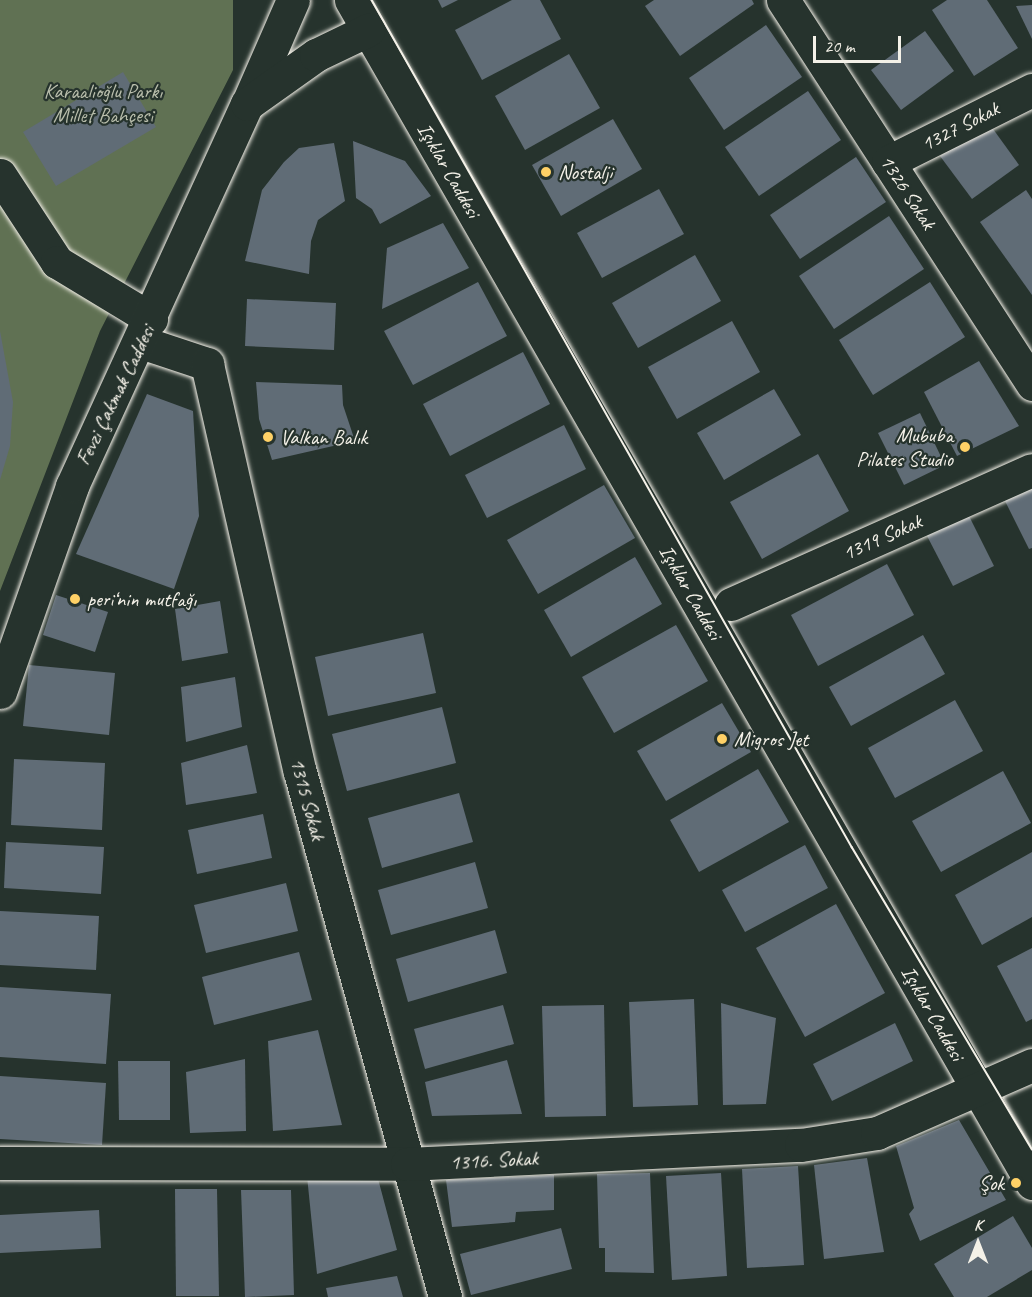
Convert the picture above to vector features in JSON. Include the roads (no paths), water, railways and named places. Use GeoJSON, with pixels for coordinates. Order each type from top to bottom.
{"type":"FeatureCollection","features":[{"type":"Feature","properties":{"kind":"street","name":"Fevzi Çakmak Caddesi"},"geometry":{"type":"LineString","coordinates":[[0,692],[72,486],[146,331],[293,0]]}},
{"type":"Feature","properties":{"kind":"street","name":"Işıklar Caddesi"},"geometry":{"type":"LineString","coordinates":[[351,0],[1032,1183]]}},
{"type":"Feature","properties":{"kind":"street","name":"1326 Sokak"},"geometry":{"type":"LineString","coordinates":[[783,0],[1032,384]]}},
{"type":"Feature","properties":{"kind":"street","name":"Fevzi Çakmak Caddesi"},"geometry":{"type":"LineString","coordinates":[[247,105],[316,55],[368,30]]}},
{"type":"Feature","properties":{"kind":"street","name":"1327 Sokak"},"geometry":{"type":"LineString","coordinates":[[888,162],[1032,90]]}},
{"type":"Feature","properties":{"kind":"street"},"geometry":{"type":"LineString","coordinates":[[0,175],[57,262],[146,331]]}},
{"type":"Feature","properties":{"kind":"street","name":"1315 Sokak"},"geometry":{"type":"LineString","coordinates":[[146,331],[207,364],[300,772],[445,1297]]}},
{"type":"Feature","properties":{"kind":"street","name":"1319 Sokak"},"geometry":{"type":"LineString","coordinates":[[731,604],[1032,470]]}},
{"type":"Feature","properties":{"kind":"street","name":"1316. Sokak"},"geometry":{"type":"LineString","coordinates":[[0,1163],[407,1164],[801,1145],[877,1133],[1032,1065]]}},
{"type":"Feature","properties":{"kind":"tram line"},"geometry":{"type":"LineString","coordinates":[[372,0],[852,847],[1032,1149]]}},
{"type":"Feature","properties":{"kind":"place","name":"Nostalji"},"geometry":{"type":"Point","coordinates":[546,172]}},
{"type":"Feature","properties":{"kind":"place","name":"Valkan Balık"},"geometry":{"type":"Point","coordinates":[268,437]}},
{"type":"Feature","properties":{"kind":"place","name":"Mububa Pilates Studio"},"geometry":{"type":"Point","coordinates":[965,447]}},
{"type":"Feature","properties":{"kind":"place","name":"peri‘nin mutfağı"},"geometry":{"type":"Point","coordinates":[75,599]}},
{"type":"Feature","properties":{"kind":"place","name":"Migros Jet"},"geometry":{"type":"Point","coordinates":[722,739]}},
{"type":"Feature","properties":{"kind":"place","name":"Şok"},"geometry":{"type":"Point","coordinates":[1016,1183]}},
{"type":"Feature","properties":{"kind":"park label","name":"Karaalioğlu Parkı Millet Bahçesi"},"geometry":{"type":"Point","coordinates":[103,103]}}]}
